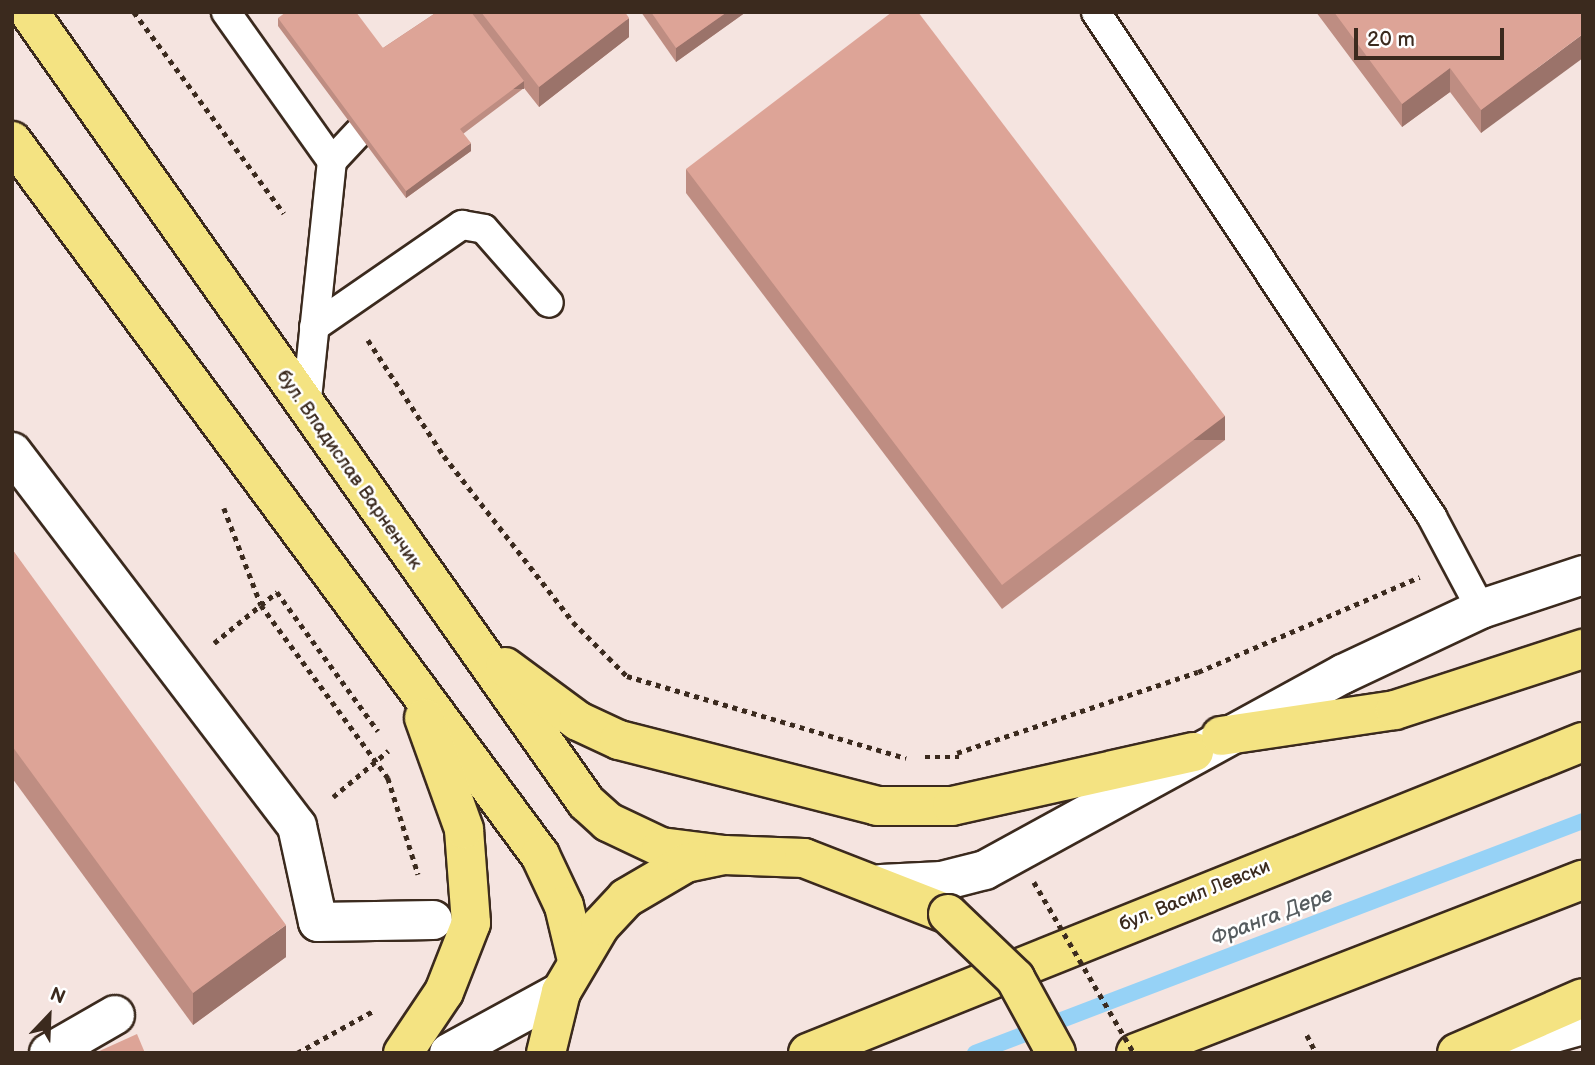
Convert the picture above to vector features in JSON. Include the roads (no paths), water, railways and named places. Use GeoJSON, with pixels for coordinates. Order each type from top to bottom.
{"type":"FeatureCollection","features":[{"type":"Feature","properties":{"kind":"main road","name":"бул. Владислав Варненчик"},"geometry":{"type":"LineString","coordinates":[[29,12],[464,634],[586,802],[608,822],[661,847],[724,855]]}},
{"type":"Feature","properties":{"kind":"main road"},"geometry":{"type":"LineString","coordinates":[[12,141],[540,855],[564,906],[569,976]]}},
{"type":"Feature","properties":{"kind":"main road"},"geometry":{"type":"LineString","coordinates":[[464,634],[578,721],[660,754],[877,806],[913,810],[985,800],[1208,744],[1395,710],[1583,649]]}},
{"type":"Feature","properties":{"kind":"main road"},"geometry":{"type":"LineString","coordinates":[[402,1053],[424,1027],[461,956],[472,889],[464,829],[410,680]]}},
{"type":"Feature","properties":{"kind":"main road","name":"бул. Васил Левски"},"geometry":{"type":"LineString","coordinates":[[808,1053],[1583,742]]}},
{"type":"Feature","properties":{"kind":"main road"},"geometry":{"type":"LineString","coordinates":[[546,1053],[569,976],[600,926],[648,881],[686,863],[724,855],[804,858],[881,884],[948,914],[1015,978],[1056,1053]]}},
{"type":"Feature","properties":{"kind":"main road"},"geometry":{"type":"LineString","coordinates":[[1135,1053],[1583,880]]}},
{"type":"Feature","properties":{"kind":"main road"},"geometry":{"type":"LineString","coordinates":[[1457,1053],[1583,998]]}},
{"type":"Feature","properties":{"kind":"street"},"geometry":{"type":"LineString","coordinates":[[12,452],[177,673],[297,826],[318,922],[433,920]]}},
{"type":"Feature","properties":{"kind":"street"},"geometry":{"type":"LineString","coordinates":[[881,884],[942,881],[985,870],[1208,744],[1481,609],[1583,575]]}},
{"type":"Feature","properties":{"kind":"street"},"geometry":{"type":"LineString","coordinates":[[449,1053],[569,976]]}},
{"type":"Feature","properties":{"kind":"street"},"geometry":{"type":"LineString","coordinates":[[49,1053],[115,1015]]}},
{"type":"Feature","properties":{"kind":"street"},"geometry":{"type":"LineString","coordinates":[[1485,1053],[1583,1025]]}},
{"type":"Feature","properties":{"kind":"lane"},"geometry":{"type":"LineString","coordinates":[[226,12],[332,161]]}},
{"type":"Feature","properties":{"kind":"lane"},"geometry":{"type":"LineString","coordinates":[[1096,12],[1455,561],[1481,609]]}},
{"type":"Feature","properties":{"kind":"lane"},"geometry":{"type":"LineString","coordinates":[[306,408],[332,161],[358,133]]}},
{"type":"Feature","properties":{"kind":"lane"},"geometry":{"type":"LineString","coordinates":[[314,327],[462,225],[484,229],[549,303]]}},
{"type":"Feature","properties":{"kind":"waterway","name":"Франга Дере"},"geometry":{"type":"LineString","coordinates":[[975,1053],[1583,821]]}}]}
